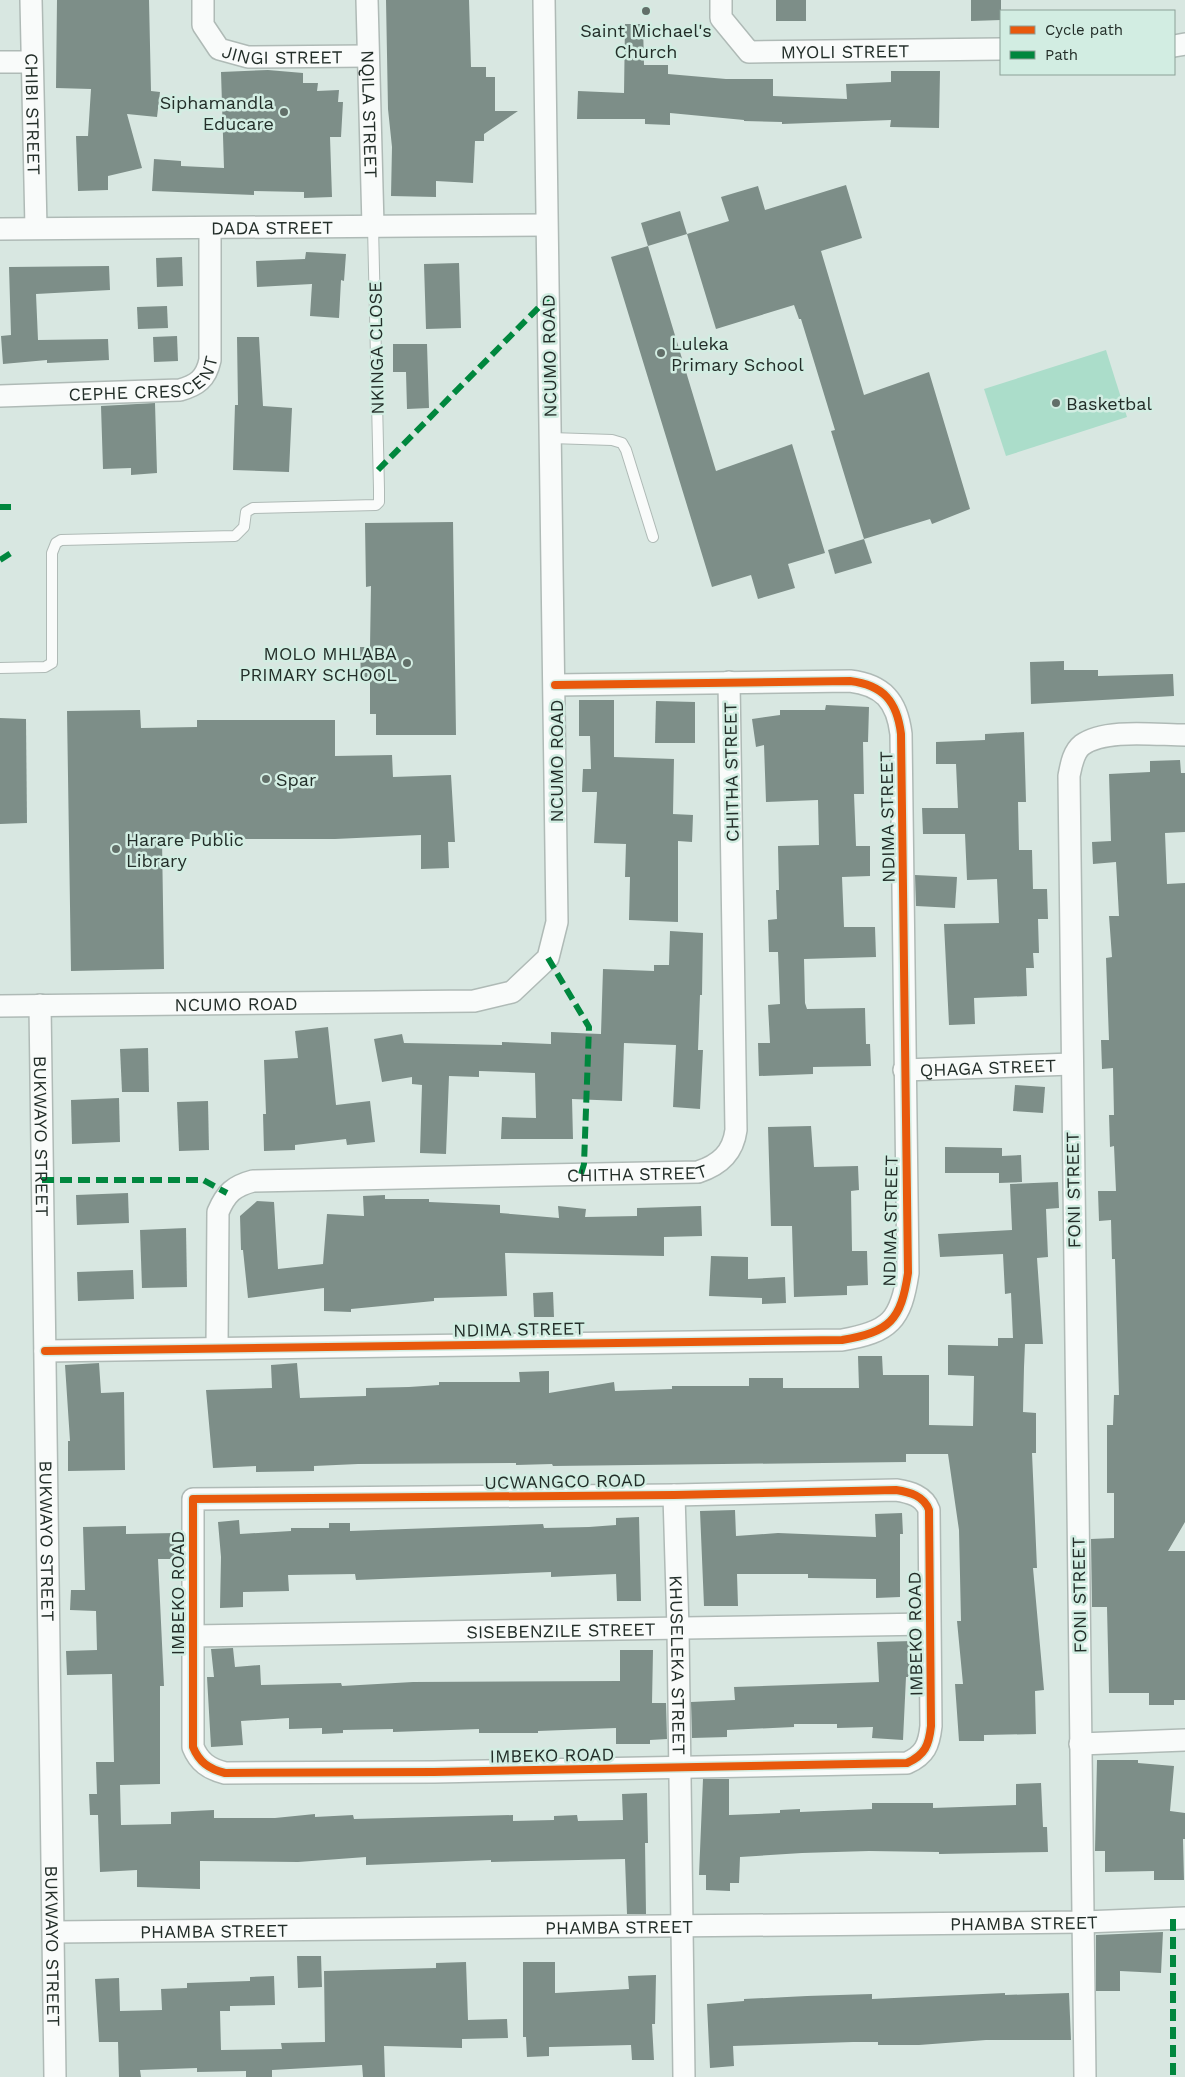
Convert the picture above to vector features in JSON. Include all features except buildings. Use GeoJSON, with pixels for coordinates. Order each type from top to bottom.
{"type":"FeatureCollection","features":[{"type":"Feature","properties":{"kind":"street","name":"CHIBI STREET"},"geometry":{"type":"LineString","coordinates":[[31,0],[36,228]]}},
{"type":"Feature","properties":{"kind":"street","name":"JINGI STREET"},"geometry":{"type":"LineString","coordinates":[[203,0],[203,25],[219,49],[248,57],[368,56]]}},
{"type":"Feature","properties":{"kind":"street","name":"NQILA STREET"},"geometry":{"type":"LineString","coordinates":[[367,0],[373,226]]}},
{"type":"Feature","properties":{"kind":"street","name":"NCUMO ROAD"},"geometry":{"type":"LineString","coordinates":[[0,1006],[474,1001],[512,992],[548,958],[557,922],[544,0]]}},
{"type":"Feature","properties":{"kind":"street","name":"MYOLI STREET"},"geometry":{"type":"LineString","coordinates":[[722,0],[722,18],[749,52],[1000,48]]}},
{"type":"Feature","properties":{"kind":"street"},"geometry":{"type":"LineString","coordinates":[[0,62],[31,62]]}},
{"type":"Feature","properties":{"kind":"street","name":"DADA STREET"},"geometry":{"type":"LineString","coordinates":[[0,229],[210,229],[546,225]]}},
{"type":"Feature","properties":{"kind":"street","name":"CEPHE CRESCENT"},"geometry":{"type":"LineString","coordinates":[[0,396],[180,390],[199,383],[205,376],[210,360],[210,229]]}},
{"type":"Feature","properties":{"kind":"street","name":"NDIMA STREET"},"geometry":{"type":"LineString","coordinates":[[45,1351],[842,1340],[880,1330],[888,1324],[903,1303],[908,1273],[901,734],[898,711],[875,686],[850,681],[555,684]]}},
{"type":"Feature","properties":{"kind":"street","name":"CHITHA STREET"},"geometry":{"type":"LineString","coordinates":[[217,1348],[218,1212],[228,1193],[242,1184],[253,1181],[698,1172],[722,1161],[735,1139],[736,1130],[729,682]]}},
{"type":"Feature","properties":{"kind":"street","name":"FONI STREET"},"geometry":{"type":"LineString","coordinates":[[1085,2077],[1069,776],[1071,766],[1081,746],[1107,735],[1185,735]]}},
{"type":"Feature","properties":{"kind":"street","name":"BUKWAYO STREET"},"geometry":{"type":"LineString","coordinates":[[40,1005],[55,2077]]}},
{"type":"Feature","properties":{"kind":"street","name":"QHAGA STREET"},"geometry":{"type":"LineString","coordinates":[[904,1070],[1072,1064]]}},
{"type":"Feature","properties":{"kind":"street","name":"UCWANGCO ROAD"},"geometry":{"type":"LineString","coordinates":[[193,1499],[674,1495],[896,1490],[921,1498],[929,1510]]}},
{"type":"Feature","properties":{"kind":"street","name":"KHUSELEKA STREET"},"geometry":{"type":"LineString","coordinates":[[674,1495],[678,1628],[684,2077]]}},
{"type":"Feature","properties":{"kind":"street","name":"IMBEKO ROAD"},"geometry":{"type":"LineString","coordinates":[[193,1499],[193,1747],[196,1755],[207,1766],[220,1772],[434,1772],[908,1763],[916,1759],[927,1748],[932,1726],[929,1510]]}},
{"type":"Feature","properties":{"kind":"street","name":"SISEBENZILE STREET"},"geometry":{"type":"LineString","coordinates":[[192,1636],[930,1624]]}},
{"type":"Feature","properties":{"kind":"street"},"geometry":{"type":"LineString","coordinates":[[1080,1744],[1185,1740]]}},
{"type":"Feature","properties":{"kind":"street","name":"PHAMBA STREET"},"geometry":{"type":"LineString","coordinates":[[54,1932],[1084,1922],[1185,1918]]}},
{"type":"Feature","properties":{"kind":"lane","name":"NKINGA CLOSE"},"geometry":{"type":"LineString","coordinates":[[0,668],[45,668],[52,663],[52,553],[56,543],[61,540],[235,536],[243,531],[244,516],[249,509],[371,507],[379,502],[373,226]]}},
{"type":"Feature","properties":{"kind":"lane"},"geometry":{"type":"LineString","coordinates":[[551,438],[612,440],[622,443],[626,450],[653,537]]}},
{"type":"Feature","properties":{"kind":"green space","name":"Basketbal"},"geometry":{"type":"Polygon","coordinates":[[[1106,350],[1127,417],[1006,456],[984,389],[1106,350]]]}},
{"type":"Feature","properties":{"kind":"marked path"},"geometry":{"type":"LineString","coordinates":[[378,470],[548,298]]}},
{"type":"Feature","properties":{"kind":"marked path"},"geometry":{"type":"LineString","coordinates":[[0,507],[11,507]]}},
{"type":"Feature","properties":{"kind":"marked path"},"geometry":{"type":"LineString","coordinates":[[0,560],[11,553]]}},
{"type":"Feature","properties":{"kind":"marked path"},"geometry":{"type":"LineString","coordinates":[[548,958],[589,1027],[584,1164],[581,1174]]}},
{"type":"Feature","properties":{"kind":"marked path"},"geometry":{"type":"LineString","coordinates":[[42,1180],[203,1180],[227,1193]]}},
{"type":"Feature","properties":{"kind":"marked path"},"geometry":{"type":"LineString","coordinates":[[1173,1919],[1173,2077]]}},
{"type":"Feature","properties":{"kind":"cycle path"},"geometry":{"type":"LineString","coordinates":[[45,1351],[842,1340],[872,1333],[882,1328],[897,1313],[908,1273],[901,734],[899,722],[892,704],[880,691],[871,686],[850,681],[555,685]]}},
{"type":"Feature","properties":{"kind":"cycle path"},"geometry":{"type":"LineString","coordinates":[[896,1490],[916,1495],[924,1501],[929,1510],[931,1726],[925,1749],[918,1757],[907,1763],[434,1772],[225,1773],[205,1764],[198,1757],[193,1747],[193,1499],[674,1495],[896,1490]]}},
{"type":"Feature","properties":{"kind":"place","name":"Saint Michael's Church"},"geometry":{"type":"Point","coordinates":[646,11]}},
{"type":"Feature","properties":{"kind":"place","name":"Siphamandla Educare"},"geometry":{"type":"Point","coordinates":[284,112]}},
{"type":"Feature","properties":{"kind":"place","name":"Luleka Primary School"},"geometry":{"type":"Point","coordinates":[661,353]}},
{"type":"Feature","properties":{"kind":"place","name":"Basketbal"},"geometry":{"type":"Point","coordinates":[1056,403]}},
{"type":"Feature","properties":{"kind":"place","name":"MOLO MHLABA PRIMARY SCHOOL"},"geometry":{"type":"Point","coordinates":[407,663]}},
{"type":"Feature","properties":{"kind":"place","name":"Spar"},"geometry":{"type":"Point","coordinates":[266,779]}},
{"type":"Feature","properties":{"kind":"place","name":"Harare Public Library"},"geometry":{"type":"Point","coordinates":[116,849]}}]}
